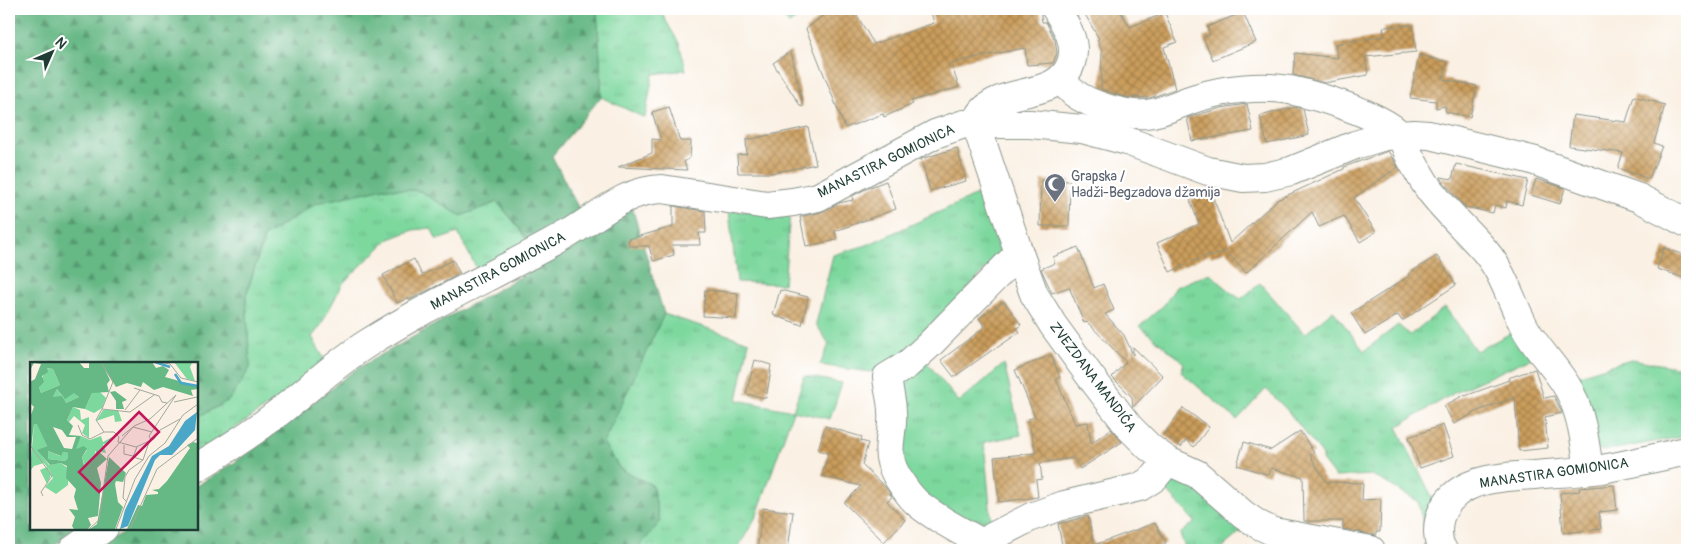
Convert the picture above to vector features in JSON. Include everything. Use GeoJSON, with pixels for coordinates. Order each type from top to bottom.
{"type":"FeatureCollection","features":[{"type":"Feature","properties":{"kind":"street"},"geometry":{"type":"LineString","coordinates":[[976,124],[982,111],[998,101],[1052,85],[1068,72],[1072,59],[1073,44],[1070,33],[1056,9]]}},
{"type":"Feature","properties":{"kind":"street"},"geometry":{"type":"LineString","coordinates":[[1061,79],[1074,93],[1096,104],[1130,114],[1147,114],[1221,91],[1249,88],[1289,90],[1376,118],[1400,134],[1425,184],[1442,207],[1485,251],[1495,265],[1525,329],[1568,388],[1584,433],[1588,470]]}},
{"type":"Feature","properties":{"kind":"street","name":"MANASTIRA GOMIONICA"},"geometry":{"type":"LineString","coordinates":[[198,467],[266,423],[328,372],[366,344],[413,316],[569,234],[631,195],[641,191],[662,189],[767,205],[793,202],[818,196],[944,130],[964,124],[1030,124],[1082,129],[1127,140],[1208,171],[1243,178],[1265,177],[1291,172],[1354,145],[1385,136],[1400,134],[1429,135],[1532,160],[1639,198],[1687,223]]}},
{"type":"Feature","properties":{"kind":"street","name":"ZVEZDANA MANDIĆA"},"geometry":{"type":"LineString","coordinates":[[976,124],[1034,294],[1084,369],[1128,427],[1149,447],[1168,461],[1197,474],[1244,514],[1266,529],[1371,550]]}},
{"type":"Feature","properties":{"kind":"street"},"geometry":{"type":"LineString","coordinates":[[1019,253],[929,345],[906,366],[887,377],[892,412],[889,448],[890,461],[894,471],[907,490],[920,505],[982,547],[992,537],[1031,517],[1064,505],[1140,487],[1154,478],[1168,461]]}},
{"type":"Feature","properties":{"kind":"street","name":"MANASTIRA GOMIONICA"},"geometry":{"type":"LineString","coordinates":[[1443,550],[1438,536],[1438,522],[1445,504],[1460,491],[1474,484],[1491,479],[1603,468],[1687,450]]}},
{"type":"Feature","properties":{"kind":"street"},"geometry":{"type":"LineString","coordinates":[[74,550],[103,529]]}},
{"type":"Feature","properties":{"kind":"green space"},"geometry":{"type":"Polygon","coordinates":[[[9,9],[351,9],[413,15],[458,9],[597,9],[601,97],[552,156],[582,215],[529,243],[514,221],[497,202],[461,216],[420,191],[384,188],[317,203],[264,236],[246,296],[250,368],[229,400],[198,417],[198,362],[30,362],[30,529],[77,529],[50,550],[9,550],[9,9]]]}},
{"type":"Feature","properties":{"kind":"green space"},"geometry":{"type":"Polygon","coordinates":[[[351,9],[458,9],[413,15],[351,9]]]}},
{"type":"Feature","properties":{"kind":"green space"},"geometry":{"type":"Polygon","coordinates":[[[597,9],[659,9],[679,43],[686,70],[653,74],[645,118],[601,97],[597,9]]]}},
{"type":"Feature","properties":{"kind":"green space"},"geometry":{"type":"Polygon","coordinates":[[[777,9],[811,9],[789,24],[777,9]]]}},
{"type":"Feature","properties":{"kind":"green space"},"geometry":{"type":"Polygon","coordinates":[[[384,188],[420,191],[461,216],[497,202],[529,243],[478,271],[458,233],[437,240],[431,228],[413,230],[389,239],[343,283],[321,325],[312,337],[328,366],[198,453],[198,417],[229,400],[250,368],[246,296],[265,236],[317,203],[384,188]]]}},
{"type":"Feature","properties":{"kind":"green space"},"geometry":{"type":"Polygon","coordinates":[[[981,193],[1004,250],[894,366],[869,372],[820,365],[829,344],[816,324],[833,255],[867,245],[981,193]]]}},
{"type":"Feature","properties":{"kind":"green space"},"geometry":{"type":"Polygon","coordinates":[[[632,207],[664,314],[603,443],[620,469],[652,485],[660,522],[636,550],[98,550],[129,529],[198,529],[198,485],[234,463],[356,369],[559,255],[632,207]]]}},
{"type":"Feature","properties":{"kind":"green space"},"geometry":{"type":"Polygon","coordinates":[[[729,211],[790,213],[784,284],[737,282],[729,211]]]}},
{"type":"Feature","properties":{"kind":"green space"},"geometry":{"type":"Polygon","coordinates":[[[1210,273],[1230,292],[1241,299],[1260,283],[1305,334],[1333,310],[1364,351],[1398,325],[1410,335],[1445,307],[1476,351],[1519,329],[1535,356],[1456,392],[1397,427],[1432,497],[1424,528],[1418,501],[1372,475],[1335,477],[1322,460],[1322,454],[1287,410],[1266,389],[1237,420],[1181,372],[1184,363],[1140,326],[1164,305],[1176,287],[1210,273]]]}},
{"type":"Feature","properties":{"kind":"green space"},"geometry":{"type":"Polygon","coordinates":[[[664,314],[749,342],[737,400],[793,411],[757,515],[737,550],[636,550],[660,522],[652,485],[620,469],[603,443],[664,314]]]}},
{"type":"Feature","properties":{"kind":"green space"},"geometry":{"type":"Polygon","coordinates":[[[1631,359],[1687,369],[1687,436],[1603,451],[1594,446],[1573,377],[1631,359]]]}},
{"type":"Feature","properties":{"kind":"green space"},"geometry":{"type":"Polygon","coordinates":[[[925,360],[959,402],[1004,364],[1021,435],[984,442],[992,528],[982,532],[925,501],[903,471],[895,381],[925,360]]]}},
{"type":"Feature","properties":{"kind":"green space"},"geometry":{"type":"Polygon","coordinates":[[[804,376],[842,383],[830,419],[793,411],[804,376]]]}},
{"type":"Feature","properties":{"kind":"green space"},"geometry":{"type":"Polygon","coordinates":[[[1172,478],[1183,478],[1249,532],[1239,533],[1220,550],[1186,550],[1180,534],[1195,522],[1161,484],[1172,478]]]}},
{"type":"Feature","properties":{"kind":"building"},"geometry":{"type":"Polygon","coordinates":[[[831,9],[853,9],[874,44],[934,23],[930,9],[1040,9],[1042,22],[1046,22],[1055,40],[1057,53],[1053,63],[1027,65],[1025,48],[951,64],[959,87],[911,101],[913,104],[884,117],[883,114],[845,128],[806,29],[831,9]]]}},
{"type":"Feature","properties":{"kind":"building"},"geometry":{"type":"Polygon","coordinates":[[[1082,9],[1119,9],[1130,27],[1165,13],[1177,42],[1164,47],[1175,89],[1150,98],[1125,97],[1101,89],[1102,51],[1097,40],[1099,39],[1082,9]]]}},
{"type":"Feature","properties":{"kind":"building"},"geometry":{"type":"Polygon","coordinates":[[[1243,12],[1256,42],[1213,60],[1203,37],[1210,35],[1207,27],[1243,12]]]}},
{"type":"Feature","properties":{"kind":"building"},"geometry":{"type":"Polygon","coordinates":[[[1413,25],[1416,52],[1365,57],[1368,75],[1324,83],[1293,75],[1295,53],[1338,58],[1335,44],[1384,36],[1383,27],[1413,25]]]}},
{"type":"Feature","properties":{"kind":"building"},"geometry":{"type":"Polygon","coordinates":[[[791,51],[803,106],[801,107],[773,63],[791,51]]]}},
{"type":"Feature","properties":{"kind":"building"},"geometry":{"type":"Polygon","coordinates":[[[1419,55],[1447,62],[1443,79],[1477,86],[1470,117],[1446,112],[1445,106],[1436,108],[1436,101],[1410,98],[1419,55]]]}},
{"type":"Feature","properties":{"kind":"building"},"geometry":{"type":"Polygon","coordinates":[[[1634,96],[1665,105],[1654,143],[1662,146],[1649,179],[1618,168],[1623,153],[1569,146],[1573,115],[1626,122],[1634,96]]]}},
{"type":"Feature","properties":{"kind":"building"},"geometry":{"type":"Polygon","coordinates":[[[1247,104],[1253,131],[1192,141],[1187,118],[1221,108],[1247,104]]]}},
{"type":"Feature","properties":{"kind":"building"},"geometry":{"type":"Polygon","coordinates":[[[669,107],[680,141],[691,141],[690,158],[684,162],[687,170],[618,167],[652,153],[652,139],[661,140],[652,112],[669,107]]]}},
{"type":"Feature","properties":{"kind":"building"},"geometry":{"type":"Polygon","coordinates":[[[1295,107],[1303,109],[1309,135],[1267,144],[1260,116],[1295,107]]]}},
{"type":"Feature","properties":{"kind":"building"},"geometry":{"type":"Polygon","coordinates":[[[808,127],[816,164],[772,173],[738,173],[737,155],[747,154],[746,140],[808,127]]]}},
{"type":"Feature","properties":{"kind":"building"},"geometry":{"type":"Polygon","coordinates":[[[957,148],[966,181],[930,191],[921,159],[957,148]]]}},
{"type":"Feature","properties":{"kind":"building"},"geometry":{"type":"Polygon","coordinates":[[[1388,151],[1398,167],[1354,198],[1376,232],[1360,242],[1344,216],[1319,227],[1312,212],[1246,273],[1226,251],[1211,257],[1210,254],[1170,272],[1157,243],[1199,224],[1190,200],[1211,192],[1230,243],[1277,200],[1344,169],[1344,167],[1388,151]]]}},
{"type":"Feature","properties":{"kind":"building"},"geometry":{"type":"Polygon","coordinates":[[[1456,164],[1528,180],[1522,205],[1507,201],[1506,208],[1495,205],[1493,213],[1465,207],[1441,179],[1441,177],[1452,179],[1456,164]]]}},
{"type":"Feature","properties":{"kind":"building"},"geometry":{"type":"Polygon","coordinates":[[[1536,179],[1565,188],[1560,204],[1531,195],[1536,179]]]}},
{"type":"Feature","properties":{"kind":"building","name":"Grapska / Hadži-Begzadova džamija"},"geometry":{"type":"Polygon","coordinates":[[[1041,180],[1070,181],[1069,226],[1040,226],[1041,180]]]}},
{"type":"Feature","properties":{"kind":"building"},"geometry":{"type":"Polygon","coordinates":[[[886,181],[896,209],[835,231],[837,240],[806,246],[800,217],[821,212],[839,203],[853,200],[852,196],[886,181]]]}},
{"type":"Feature","properties":{"kind":"building"},"geometry":{"type":"Polygon","coordinates":[[[673,206],[705,211],[706,233],[699,233],[700,245],[672,245],[674,255],[653,261],[649,246],[629,246],[628,239],[673,227],[673,206]]]}},
{"type":"Feature","properties":{"kind":"building"},"geometry":{"type":"Polygon","coordinates":[[[1078,247],[1094,288],[1103,284],[1114,310],[1105,314],[1124,335],[1133,355],[1133,347],[1163,376],[1133,407],[1132,397],[1112,377],[1126,362],[1087,322],[1084,323],[1069,287],[1052,293],[1041,269],[1055,263],[1053,257],[1078,247]]]}},
{"type":"Feature","properties":{"kind":"building"},"geometry":{"type":"Polygon","coordinates":[[[1664,248],[1687,256],[1687,279],[1657,269],[1664,248]]]}},
{"type":"Feature","properties":{"kind":"building"},"geometry":{"type":"Polygon","coordinates":[[[1437,256],[1456,285],[1402,321],[1398,315],[1365,335],[1351,313],[1437,256]]]}},
{"type":"Feature","properties":{"kind":"building"},"geometry":{"type":"Polygon","coordinates":[[[414,259],[422,275],[453,260],[460,274],[409,300],[408,298],[397,303],[383,275],[414,259]]]}},
{"type":"Feature","properties":{"kind":"building"},"geometry":{"type":"Polygon","coordinates":[[[705,290],[738,293],[736,318],[703,316],[705,290]]]}},
{"type":"Feature","properties":{"kind":"building"},"geometry":{"type":"Polygon","coordinates":[[[780,290],[808,297],[802,325],[773,315],[780,290]]]}},
{"type":"Feature","properties":{"kind":"building"},"geometry":{"type":"Polygon","coordinates":[[[1004,301],[1021,325],[1017,328],[1020,332],[954,377],[941,360],[985,327],[979,318],[1004,301]]]}},
{"type":"Feature","properties":{"kind":"building"},"geometry":{"type":"Polygon","coordinates":[[[1051,355],[1060,377],[1056,379],[1075,424],[1088,422],[1091,443],[1111,429],[1122,442],[1080,469],[1073,458],[1040,463],[1042,479],[1036,480],[1038,497],[999,502],[994,457],[1036,453],[1028,419],[1035,417],[1015,370],[1051,355]]]}},
{"type":"Feature","properties":{"kind":"building"},"geometry":{"type":"Polygon","coordinates":[[[755,360],[771,365],[766,398],[746,394],[755,360]]]}},
{"type":"Feature","properties":{"kind":"building"},"geometry":{"type":"Polygon","coordinates":[[[1535,369],[1544,398],[1554,396],[1562,413],[1545,417],[1548,448],[1519,451],[1515,397],[1478,411],[1454,424],[1444,406],[1464,395],[1535,369]]]}},
{"type":"Feature","properties":{"kind":"building"},"geometry":{"type":"Polygon","coordinates":[[[1183,408],[1209,427],[1194,447],[1186,440],[1181,447],[1164,434],[1183,408]]]}},
{"type":"Feature","properties":{"kind":"building"},"geometry":{"type":"Polygon","coordinates":[[[1443,425],[1454,456],[1420,468],[1409,437],[1443,425]]]}},
{"type":"Feature","properties":{"kind":"building"},"geometry":{"type":"Polygon","coordinates":[[[825,426],[862,437],[861,441],[868,443],[862,465],[887,489],[892,497],[887,501],[905,520],[884,542],[844,503],[861,486],[822,476],[828,453],[818,450],[825,426]]]}},
{"type":"Feature","properties":{"kind":"building"},"geometry":{"type":"Polygon","coordinates":[[[1300,431],[1314,453],[1310,455],[1326,482],[1363,483],[1362,500],[1381,499],[1380,532],[1376,532],[1376,536],[1343,529],[1343,521],[1304,521],[1303,477],[1271,468],[1269,475],[1237,465],[1244,442],[1271,450],[1300,431]]]}},
{"type":"Feature","properties":{"kind":"building"},"geometry":{"type":"Polygon","coordinates":[[[1614,485],[1617,510],[1599,512],[1601,529],[1563,533],[1560,493],[1580,491],[1579,488],[1614,485]]]}},
{"type":"Feature","properties":{"kind":"building"},"geometry":{"type":"Polygon","coordinates":[[[763,508],[793,512],[788,550],[757,550],[763,508]]]}},
{"type":"Feature","properties":{"kind":"building"},"geometry":{"type":"Polygon","coordinates":[[[1088,516],[1094,545],[1155,523],[1166,543],[1153,550],[1063,550],[1058,524],[1088,516]]]}},
{"type":"Feature","properties":{"kind":"place","name":"Grapska / Hadži-Begzadova džamija"},"geometry":{"type":"Point","coordinates":[1055,203]}}]}
